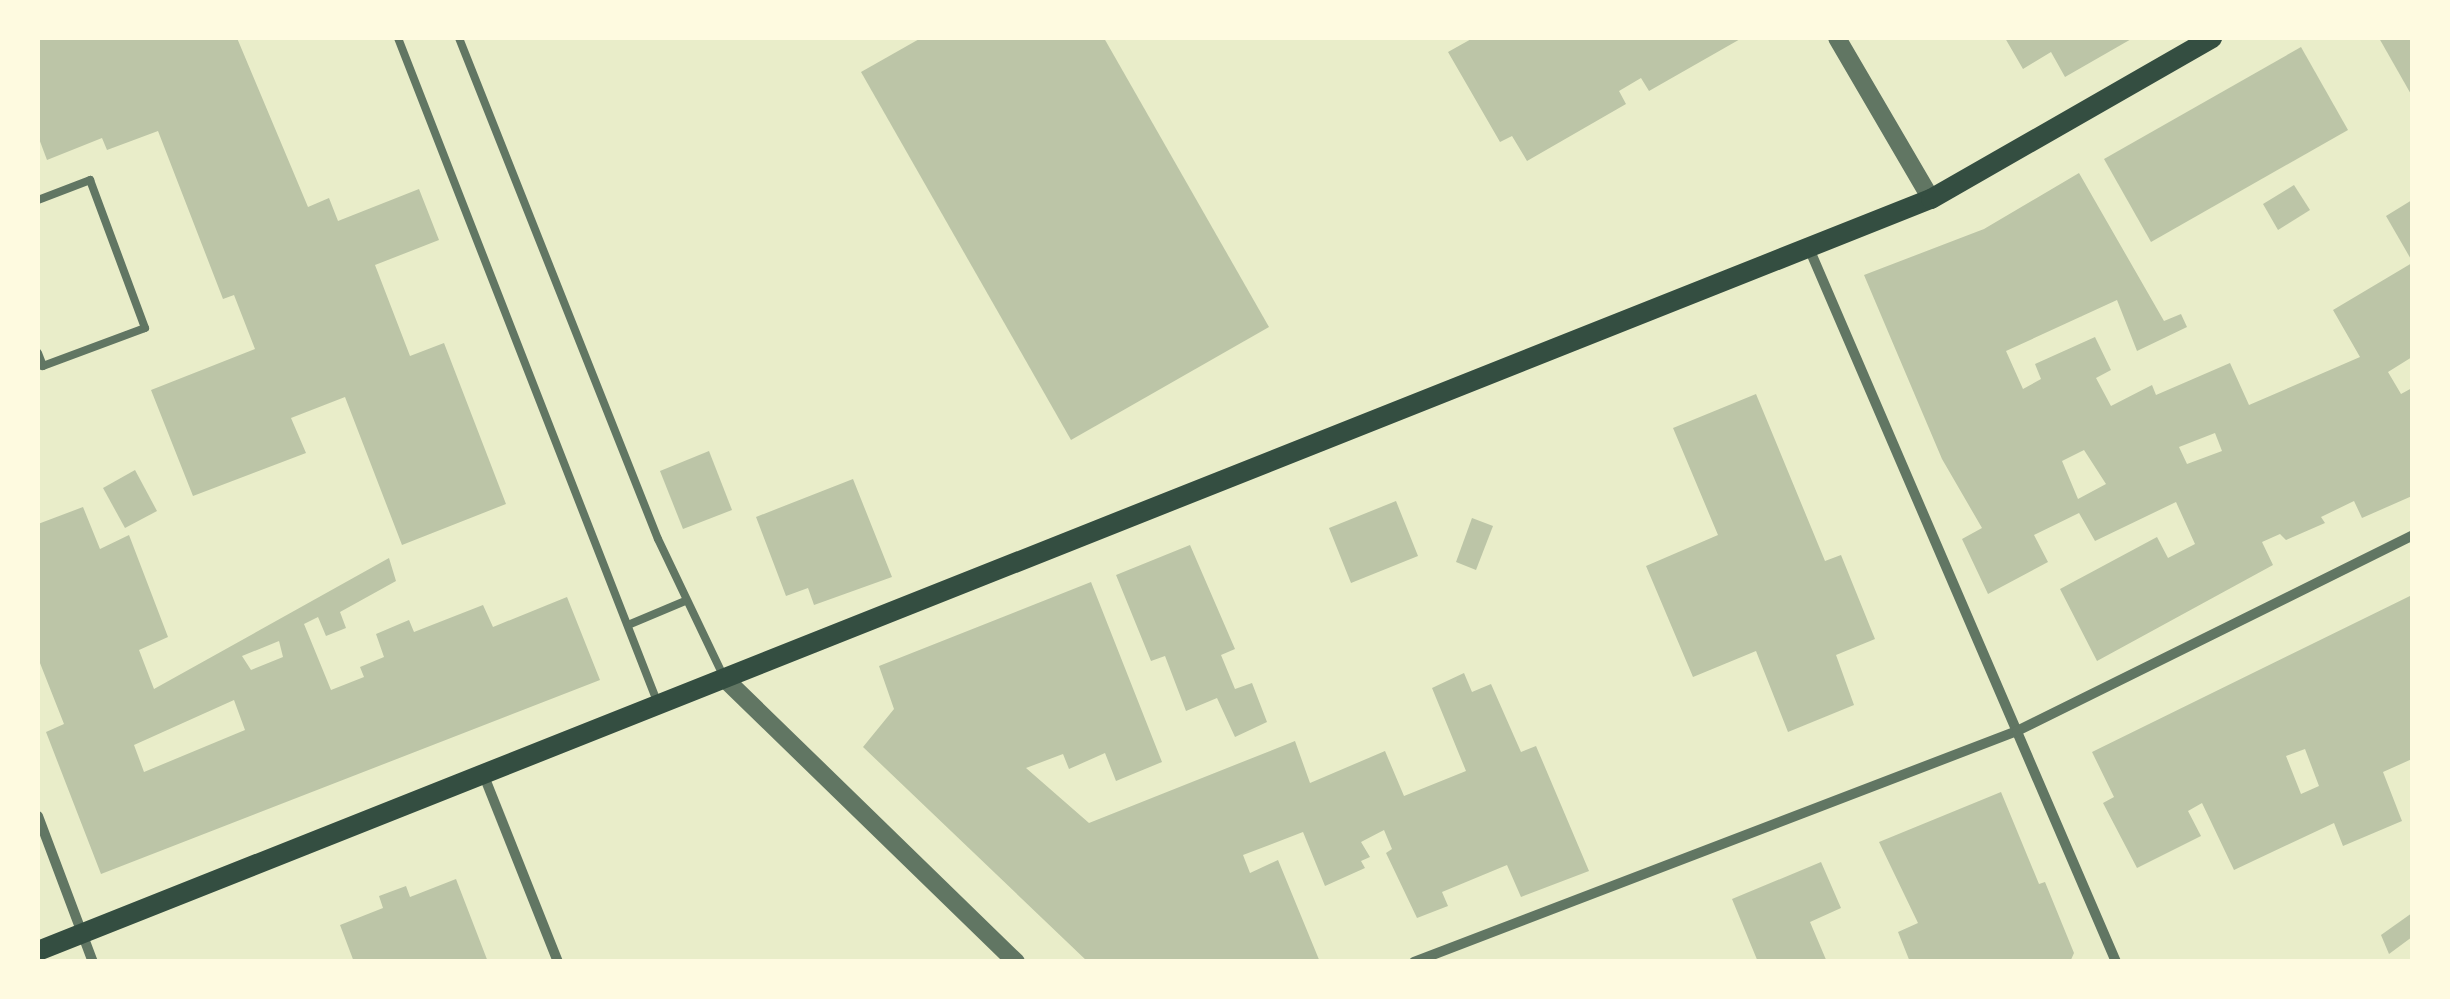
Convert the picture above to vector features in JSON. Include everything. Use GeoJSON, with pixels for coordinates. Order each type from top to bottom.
{"type":"FeatureCollection","features":[{"type":"Feature","properties":{"kind":"main road"},"geometry":{"type":"LineString","coordinates":[[38,950],[484,776],[1808,245],[1930,200],[2212,38]]}},
{"type":"Feature","properties":{"kind":"street"},"geometry":{"type":"LineString","coordinates":[[1836,38],[1930,200]]}},
{"type":"Feature","properties":{"kind":"street"},"geometry":{"type":"LineString","coordinates":[[1808,245],[2116,962]]}},
{"type":"Feature","properties":{"kind":"street"},"geometry":{"type":"LineString","coordinates":[[1414,962],[2017,731],[2412,536]]}},
{"type":"Feature","properties":{"kind":"street"},"geometry":{"type":"LineString","coordinates":[[725,678],[1016,962]]}},
{"type":"Feature","properties":{"kind":"street"},"geometry":{"type":"LineString","coordinates":[[484,776],[558,962]]}},
{"type":"Feature","properties":{"kind":"street"},"geometry":{"type":"LineString","coordinates":[[38,816],[93,962]]}},
{"type":"Feature","properties":{"kind":"lane"},"geometry":{"type":"LineString","coordinates":[[398,38],[658,705]]}},
{"type":"Feature","properties":{"kind":"lane"},"geometry":{"type":"LineString","coordinates":[[459,38],[685,601],[725,678]]}},
{"type":"Feature","properties":{"kind":"lane"},"geometry":{"type":"LineString","coordinates":[[38,200],[90,180],[145,328],[43,366],[38,353]]}},
{"type":"Feature","properties":{"kind":"lane"},"geometry":{"type":"LineString","coordinates":[[628,626],[685,601]]}},
{"type":"Feature","properties":{"kind":"building"},"geometry":{"type":"Polygon","coordinates":[[[38,38],[237,38],[308,207],[329,198],[338,221],[419,189],[439,240],[375,265],[410,356],[444,343],[506,504],[402,545],[345,397],[291,418],[306,453],[193,496],[151,390],[255,349],[234,295],[223,299],[158,131],[107,150],[102,138],[47,160],[38,136],[38,38]]]}},
{"type":"Feature","properties":{"kind":"building"},"geometry":{"type":"Polygon","coordinates":[[[921,38],[1104,38],[1269,327],[1071,440],[861,72],[921,38]]]}},
{"type":"Feature","properties":{"kind":"building"},"geometry":{"type":"Polygon","coordinates":[[[1473,38],[1742,38],[1649,91],[1641,78],[1619,91],[1626,104],[1527,161],[1512,136],[1500,142],[1448,52],[1473,38]]]}},
{"type":"Feature","properties":{"kind":"building"},"geometry":{"type":"Polygon","coordinates":[[[2005,38],[2133,38],[2065,77],[2051,52],[2023,69],[2005,38]]]}},
{"type":"Feature","properties":{"kind":"building"},"geometry":{"type":"Polygon","coordinates":[[[2379,38],[2412,38],[2412,96],[2379,38]]]}},
{"type":"Feature","properties":{"kind":"building"},"geometry":{"type":"Polygon","coordinates":[[[2301,47],[2348,130],[2151,242],[2104,159],[2301,47]]]}},
{"type":"Feature","properties":{"kind":"building"},"geometry":{"type":"Polygon","coordinates":[[[2079,173],[2164,321],[2181,314],[2187,327],[2137,351],[2117,300],[2006,351],[2023,389],[2041,379],[2035,364],[2095,337],[2111,370],[2096,378],[2111,406],[2152,385],[2156,395],[2230,363],[2249,405],[2360,357],[2333,310],[2412,263],[2412,357],[2388,372],[2401,394],[2412,388],[2412,496],[2362,518],[2354,501],[2321,517],[2325,523],[2286,540],[2280,534],[2262,542],[2273,565],[2097,661],[2060,589],[2157,537],[2168,558],[2195,544],[2176,502],[2095,541],[2079,513],[2034,535],[2048,562],[1988,594],[1962,539],[1982,528],[1942,459],[1864,275],[1984,229],[2079,173]],[[2215,433],[2179,447],[2187,464],[2222,451],[2215,433]],[[2084,450],[2062,461],[2078,499],[2106,484],[2084,450]]]}},
{"type":"Feature","properties":{"kind":"building"},"geometry":{"type":"Polygon","coordinates":[[[2294,185],[2310,210],[2278,230],[2263,204],[2294,185]]]}},
{"type":"Feature","properties":{"kind":"building"},"geometry":{"type":"Polygon","coordinates":[[[2412,200],[2412,261],[2386,216],[2412,200]]]}},
{"type":"Feature","properties":{"kind":"building"},"geometry":{"type":"Polygon","coordinates":[[[1756,394],[1825,561],[1841,555],[1875,639],[1836,655],[1854,705],[1788,732],[1756,651],[1693,677],[1646,566],[1718,535],[1673,428],[1756,394]]]}},
{"type":"Feature","properties":{"kind":"building"},"geometry":{"type":"Polygon","coordinates":[[[709,451],[732,510],[683,529],[660,471],[709,451]]]}},
{"type":"Feature","properties":{"kind":"building"},"geometry":{"type":"Polygon","coordinates":[[[135,470],[157,511],[125,528],[103,488],[135,470]]]}},
{"type":"Feature","properties":{"kind":"building"},"geometry":{"type":"Polygon","coordinates":[[[853,479],[892,577],[814,605],[808,588],[786,596],[756,517],[853,479]]]}},
{"type":"Feature","properties":{"kind":"building"},"geometry":{"type":"Polygon","coordinates":[[[1396,501],[1418,556],[1351,583],[1329,528],[1396,501]]]}},
{"type":"Feature","properties":{"kind":"building"},"geometry":{"type":"Polygon","coordinates":[[[83,507],[100,549],[129,535],[168,637],[139,650],[154,689],[389,558],[396,581],[340,612],[346,628],[326,636],[318,617],[304,624],[331,690],[364,677],[360,667],[384,657],[376,634],[409,620],[414,632],[483,605],[493,627],[567,597],[600,680],[101,874],[46,732],[64,724],[38,658],[38,524],[83,507]],[[279,641],[242,656],[251,670],[283,657],[279,641]],[[234,700],[134,745],[144,772],[245,730],[234,700]]]}},
{"type":"Feature","properties":{"kind":"building"},"geometry":{"type":"Polygon","coordinates":[[[1472,518],[1493,526],[1476,570],[1456,562],[1472,518]]]}},
{"type":"Feature","properties":{"kind":"building"},"geometry":{"type":"Polygon","coordinates":[[[1190,545],[1235,649],[1221,655],[1235,689],[1252,683],[1267,722],[1235,737],[1217,698],[1186,711],[1165,656],[1151,661],[1116,575],[1190,545]]]}},
{"type":"Feature","properties":{"kind":"building"},"geometry":{"type":"Polygon","coordinates":[[[1091,582],[1162,762],[1116,781],[1105,753],[1069,769],[1063,754],[1026,768],[1089,823],[1295,741],[1310,783],[1385,751],[1404,796],[1466,771],[1432,688],[1464,673],[1472,692],[1491,684],[1521,752],[1536,746],[1589,871],[1521,897],[1507,865],[1442,892],[1448,906],[1417,918],[1386,853],[1392,849],[1384,830],[1361,842],[1370,857],[1361,861],[1365,868],[1325,886],[1303,832],[1243,855],[1250,873],[1278,860],[1320,962],[1088,962],[863,747],[894,709],[879,666],[1091,582]]]}},
{"type":"Feature","properties":{"kind":"building"},"geometry":{"type":"Polygon","coordinates":[[[2412,595],[2412,759],[2383,772],[2402,821],[2343,846],[2334,823],[2234,870],[2202,803],[2188,811],[2201,836],[2137,868],[2103,803],[2114,797],[2092,752],[2412,595]],[[2305,749],[2286,756],[2301,794],[2319,786],[2305,749]]]}},
{"type":"Feature","properties":{"kind":"building"},"geometry":{"type":"Polygon","coordinates":[[[2001,792],[2039,884],[2045,882],[2074,953],[2070,962],[1910,962],[1898,932],[1918,923],[1879,842],[2001,792]]]}},
{"type":"Feature","properties":{"kind":"building"},"geometry":{"type":"Polygon","coordinates":[[[1821,862],[1841,908],[1810,922],[1827,962],[1758,962],[1732,899],[1821,862]]]}},
{"type":"Feature","properties":{"kind":"building"},"geometry":{"type":"Polygon","coordinates":[[[456,879],[488,962],[354,962],[340,925],[383,908],[379,896],[406,886],[410,897],[456,879]]]}},
{"type":"Feature","properties":{"kind":"building"},"geometry":{"type":"Polygon","coordinates":[[[2412,913],[2412,937],[2389,954],[2381,935],[2412,913]]]}}]}
